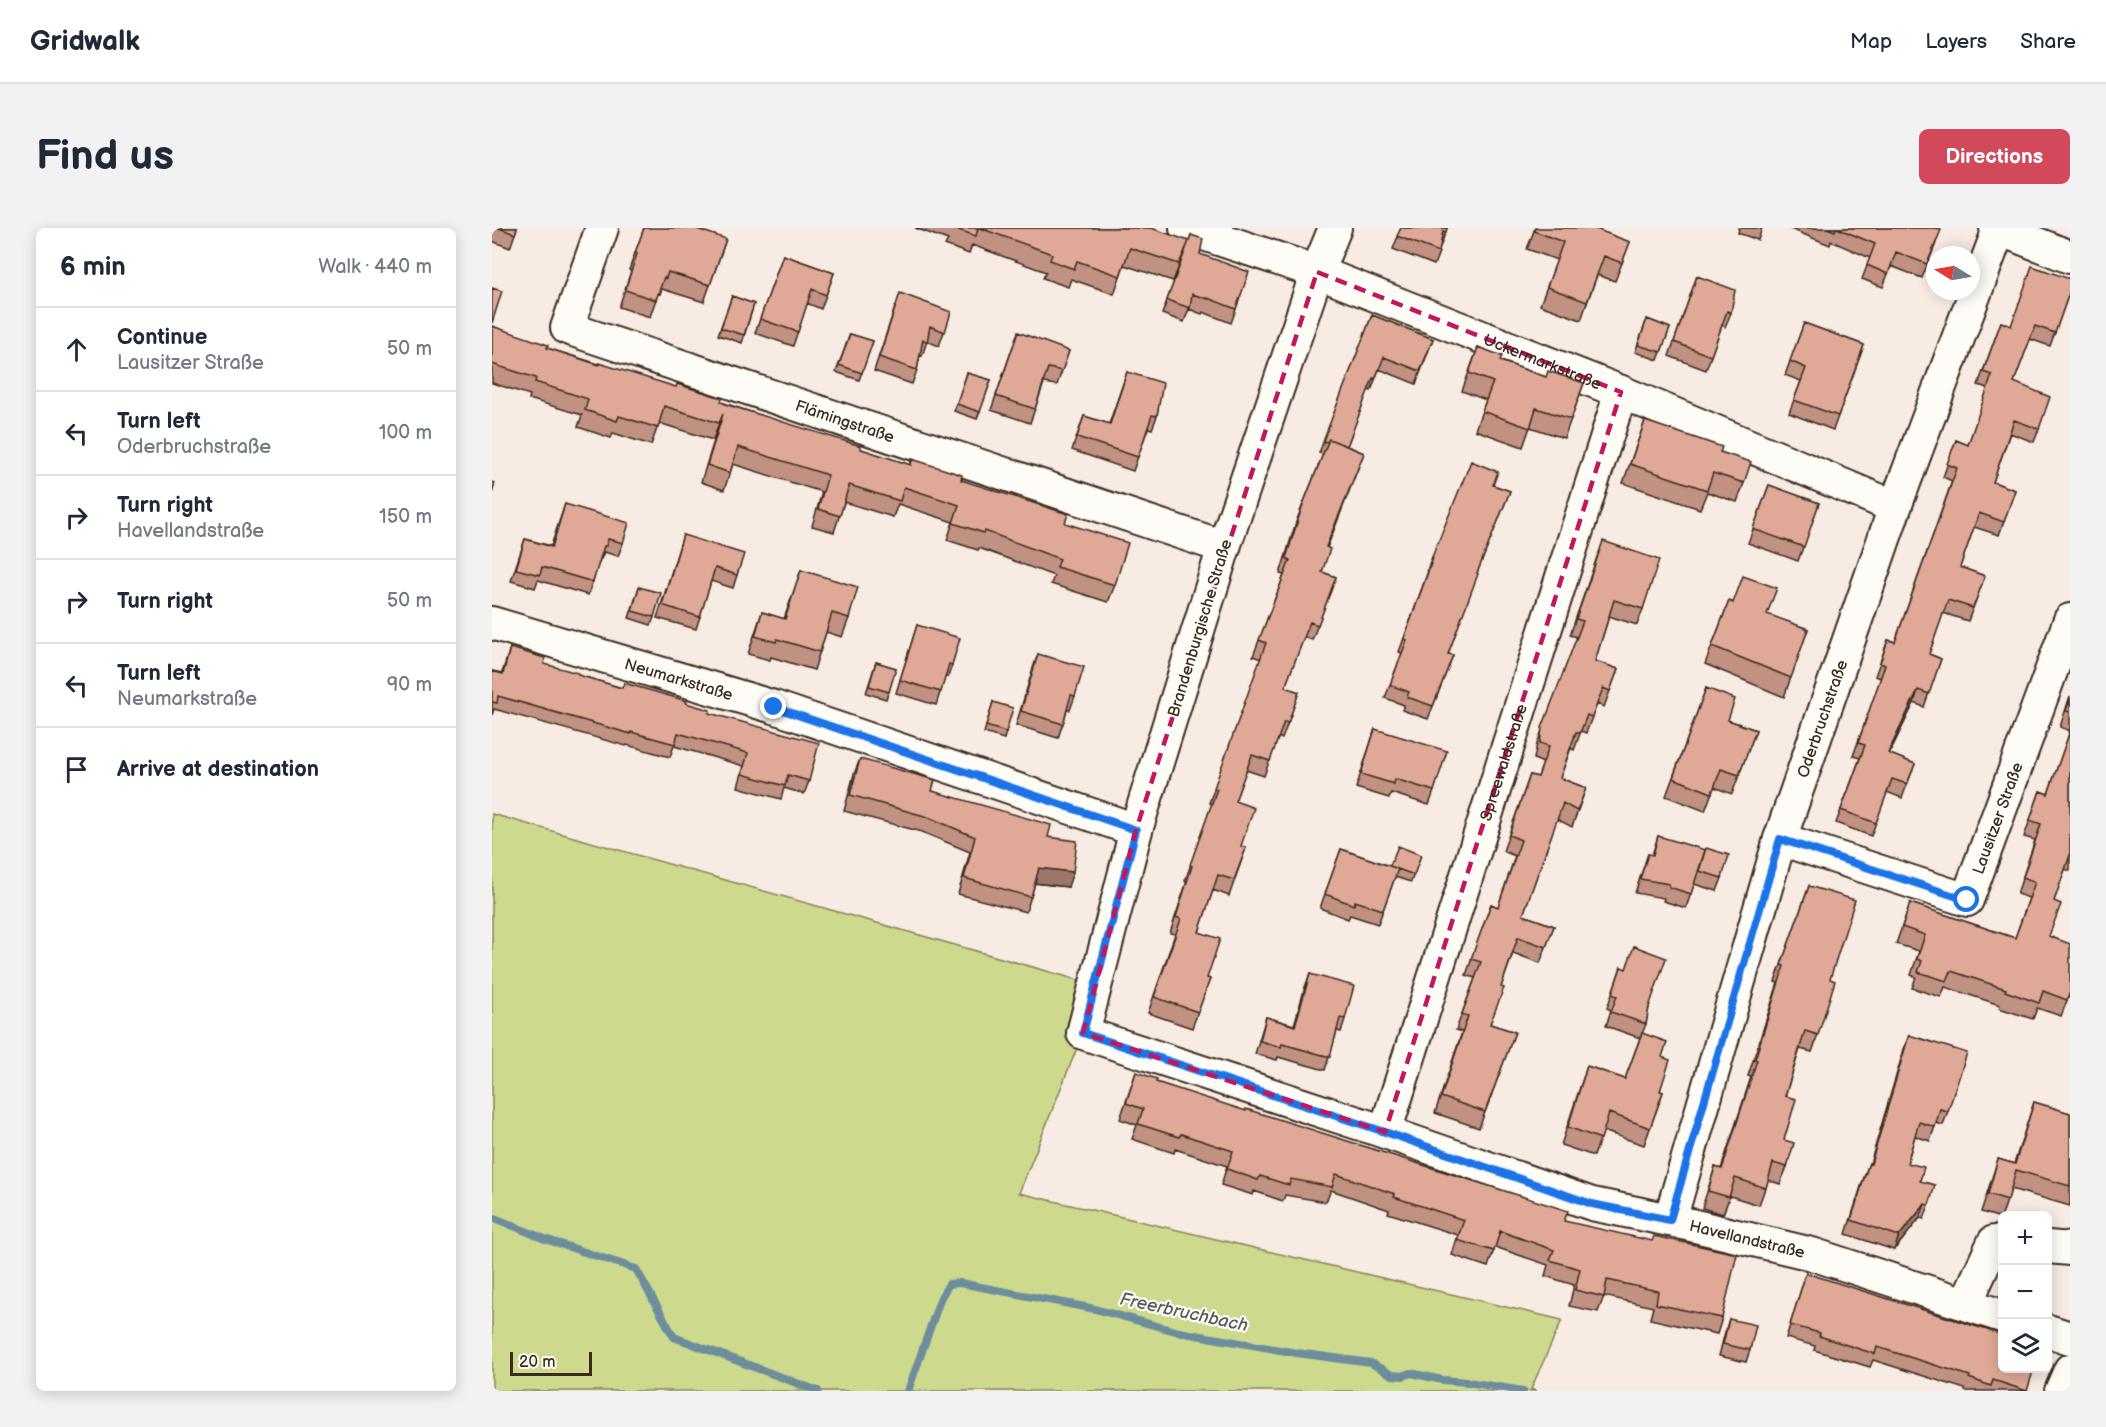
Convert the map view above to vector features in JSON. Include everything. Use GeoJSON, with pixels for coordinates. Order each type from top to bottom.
{"type":"FeatureCollection","features":[{"type":"Feature","properties":{"kind":"street","name":"Flämingstraße"},"geometry":{"type":"LineString","coordinates":[[602,228],[567,328],[1224,547]]}},
{"type":"Feature","properties":{"kind":"street","name":"Uckermarkstraße"},"geometry":{"type":"LineString","coordinates":[[1186,228],[1317,272],[1622,392],[1895,507]]}},
{"type":"Feature","properties":{"kind":"street","name":"Brandenburgische Straße"},"geometry":{"type":"LineString","coordinates":[[1083,1033],[1136,830],[1224,547],[1317,272],[1335,228]]}},
{"type":"Feature","properties":{"kind":"street"},"geometry":{"type":"LineString","coordinates":[[1997,229],[2070,257]]}},
{"type":"Feature","properties":{"kind":"street","name":"Oderbruchstraße"},"geometry":{"type":"LineString","coordinates":[[1670,1220],[1780,839],[1895,507],[1997,229]]}},
{"type":"Feature","properties":{"kind":"street","name":"Spreewaldstraße"},"geometry":{"type":"LineString","coordinates":[[1385,1132],[1622,392]]}},
{"type":"Feature","properties":{"kind":"street","name":"Lausitzer Straße"},"geometry":{"type":"LineString","coordinates":[[1780,839],[1967,900],[2070,620]]}},
{"type":"Feature","properties":{"kind":"street","name":"Neumarkstraße"},"geometry":{"type":"LineString","coordinates":[[492,623],[774,707],[1136,830]]}},
{"type":"Feature","properties":{"kind":"street","name":"Havellandstraße"},"geometry":{"type":"LineString","coordinates":[[1083,1033],[1385,1132],[1592,1204],[1812,1254],[1998,1315]]}},
{"type":"Feature","properties":{"kind":"street"},"geometry":{"type":"LineString","coordinates":[[1966,1304],[1994,1242],[1998,1242]]}},
{"type":"Feature","properties":{"kind":"street"},"geometry":{"type":"LineString","coordinates":[[2052,1247],[2070,1249]]}},
{"type":"Feature","properties":{"kind":"street"},"geometry":{"type":"LineString","coordinates":[[2052,1332],[2070,1338]]}},
{"type":"Feature","properties":{"kind":"street"},"geometry":{"type":"LineString","coordinates":[[2061,1391],[2070,1370]]}},
{"type":"Feature","properties":{"kind":"highlighted area"},"geometry":{"type":"Polygon","coordinates":[[[1317,272],[1621,392],[1385,1132],[1083,1033],[1136,830],[1317,272]]]}},
{"type":"Feature","properties":{"kind":"green space"},"geometry":{"type":"Polygon","coordinates":[[[492,814],[1096,985],[1083,1033],[1019,1193],[1562,1320],[1531,1389],[1536,1391],[492,1391],[492,814]]]}},
{"type":"Feature","properties":{"kind":"building"},"geometry":{"type":"Polygon","coordinates":[[[499,228],[517,228],[515,234],[499,228]]]}},
{"type":"Feature","properties":{"kind":"building"},"geometry":{"type":"Polygon","coordinates":[[[644,228],[694,228],[726,239],[710,285],[668,272],[656,300],[625,290],[644,228]]]}},
{"type":"Feature","properties":{"kind":"building"},"geometry":{"type":"Polygon","coordinates":[[[953,228],[978,228],[976,236],[953,228]]]}},
{"type":"Feature","properties":{"kind":"building"},"geometry":{"type":"Polygon","coordinates":[[[980,228],[1151,228],[1189,241],[1179,264],[1130,248],[1120,276],[1077,261],[1074,269],[1050,260],[1052,254],[980,228]]]}},
{"type":"Feature","properties":{"kind":"building"},"geometry":{"type":"Polygon","coordinates":[[[1401,228],[1447,228],[1446,232],[1443,231],[1439,252],[1397,236],[1401,228]]]}},
{"type":"Feature","properties":{"kind":"building"},"geometry":{"type":"Polygon","coordinates":[[[1535,228],[1593,228],[1630,242],[1622,263],[1604,256],[1587,302],[1547,287],[1563,242],[1534,231],[1535,228]]]}},
{"type":"Feature","properties":{"kind":"building"},"geometry":{"type":"Polygon","coordinates":[[[1837,228],[1936,228],[1941,230],[1934,246],[1926,246],[1926,264],[1896,252],[1888,274],[1867,265],[1875,244],[1837,228]]]}},
{"type":"Feature","properties":{"kind":"building"},"geometry":{"type":"Polygon","coordinates":[[[1191,235],[1203,239],[1200,254],[1249,272],[1236,309],[1192,294],[1190,308],[1167,300],[1191,235]]]}},
{"type":"Feature","properties":{"kind":"building"},"geometry":{"type":"Polygon","coordinates":[[[783,255],[834,273],[826,295],[812,289],[798,332],[760,319],[783,255]]]}},
{"type":"Feature","properties":{"kind":"building"},"geometry":{"type":"Polygon","coordinates":[[[2032,266],[2070,279],[2070,290],[2055,333],[2035,326],[2014,382],[2050,397],[2039,429],[2014,420],[1993,482],[2015,490],[2004,522],[1979,513],[1960,567],[1985,576],[1973,608],[1948,600],[1929,654],[1941,659],[1929,694],[1918,690],[1888,753],[1915,764],[1907,784],[1892,779],[1876,823],[1841,810],[1865,745],[1858,743],[1885,665],[1880,663],[1888,640],[1895,642],[1957,468],[1947,464],[1956,440],[1968,445],[1992,375],[1983,372],[2001,322],[2011,326],[2032,266]]]}},
{"type":"Feature","properties":{"kind":"building"},"geometry":{"type":"Polygon","coordinates":[[[1697,276],[1735,290],[1731,313],[1727,311],[1711,356],[1674,342],[1697,276]]]}},
{"type":"Feature","properties":{"kind":"building"},"geometry":{"type":"Polygon","coordinates":[[[492,288],[502,291],[492,323],[492,288]]]}},
{"type":"Feature","properties":{"kind":"building"},"geometry":{"type":"Polygon","coordinates":[[[900,293],[951,312],[945,332],[930,326],[927,342],[923,339],[917,370],[879,357],[900,293]]]}},
{"type":"Feature","properties":{"kind":"building"},"geometry":{"type":"Polygon","coordinates":[[[732,296],[754,304],[744,335],[721,328],[732,296]]]}},
{"type":"Feature","properties":{"kind":"building"},"geometry":{"type":"Polygon","coordinates":[[[1372,315],[1433,339],[1420,371],[1384,357],[1375,379],[1373,378],[1347,446],[1329,439],[1327,442],[1323,441],[1372,315]]]}},
{"type":"Feature","properties":{"kind":"building"},"geometry":{"type":"Polygon","coordinates":[[[1647,319],[1670,328],[1661,352],[1638,345],[1647,319]]]}},
{"type":"Feature","properties":{"kind":"building"},"geometry":{"type":"Polygon","coordinates":[[[1804,323],[1864,345],[1838,416],[1794,400],[1806,368],[1790,361],[1804,323]]]}},
{"type":"Feature","properties":{"kind":"building"},"geometry":{"type":"Polygon","coordinates":[[[492,326],[548,345],[547,348],[599,365],[599,363],[676,387],[677,384],[722,398],[721,402],[728,405],[861,446],[861,449],[911,465],[912,459],[962,475],[961,480],[1068,514],[1065,523],[1128,543],[1115,585],[1057,567],[1060,559],[985,531],[984,533],[953,523],[959,505],[904,487],[900,501],[849,485],[840,516],[818,509],[828,475],[738,447],[730,473],[707,465],[723,414],[719,423],[664,406],[658,428],[619,416],[617,421],[585,410],[588,399],[535,382],[536,378],[492,364],[492,326]]]}},
{"type":"Feature","properties":{"kind":"building"},"geometry":{"type":"Polygon","coordinates":[[[1018,332],[1069,351],[1062,371],[1048,368],[1035,409],[996,396],[1018,332]]]}},
{"type":"Feature","properties":{"kind":"building"},"geometry":{"type":"Polygon","coordinates":[[[850,334],[873,341],[862,373],[839,365],[850,334]]]}},
{"type":"Feature","properties":{"kind":"building"},"geometry":{"type":"Polygon","coordinates":[[[1478,347],[1502,356],[1500,361],[1546,377],[1548,371],[1584,383],[1571,419],[1536,408],[1530,428],[1482,411],[1493,382],[1469,373],[1478,347]]]}},
{"type":"Feature","properties":{"kind":"building"},"geometry":{"type":"Polygon","coordinates":[[[1127,372],[1163,383],[1157,416],[1152,415],[1138,457],[1077,437],[1084,416],[1110,424],[1127,372]]]}},
{"type":"Feature","properties":{"kind":"building"},"geometry":{"type":"Polygon","coordinates":[[[967,373],[991,380],[980,412],[957,404],[967,373]]]}},
{"type":"Feature","properties":{"kind":"building"},"geometry":{"type":"Polygon","coordinates":[[[1645,421],[1722,447],[1720,452],[1751,462],[1744,483],[1713,473],[1707,490],[1630,464],[1645,421]]]}},
{"type":"Feature","properties":{"kind":"building"},"geometry":{"type":"Polygon","coordinates":[[[1329,439],[1364,453],[1326,547],[1330,549],[1322,572],[1336,577],[1318,625],[1310,622],[1285,687],[1299,692],[1288,723],[1284,722],[1270,761],[1252,755],[1235,801],[1254,808],[1241,846],[1246,848],[1234,880],[1218,875],[1199,932],[1220,939],[1207,978],[1210,979],[1198,1012],[1154,997],[1181,919],[1176,917],[1192,866],[1190,865],[1217,789],[1214,788],[1266,643],[1259,640],[1290,560],[1286,558],[1302,507],[1329,439]]]}},
{"type":"Feature","properties":{"kind":"building"},"geometry":{"type":"Polygon","coordinates":[[[1471,461],[1498,472],[1493,485],[1510,491],[1477,573],[1448,654],[1453,655],[1433,706],[1407,697],[1409,692],[1390,685],[1407,640],[1404,639],[1432,557],[1471,461]]]}},
{"type":"Feature","properties":{"kind":"building"},"geometry":{"type":"Polygon","coordinates":[[[1769,485],[1819,503],[1804,547],[1753,529],[1769,485]]]}},
{"type":"Feature","properties":{"kind":"building"},"geometry":{"type":"Polygon","coordinates":[[[565,504],[629,523],[623,543],[608,539],[593,582],[542,567],[540,575],[516,569],[525,539],[552,547],[565,504]]]}},
{"type":"Feature","properties":{"kind":"building"},"geometry":{"type":"Polygon","coordinates":[[[683,535],[744,554],[737,575],[715,568],[700,617],[662,605],[683,535]]]}},
{"type":"Feature","properties":{"kind":"building"},"geometry":{"type":"Polygon","coordinates":[[[1603,541],[1659,560],[1643,609],[1614,600],[1595,661],[1618,669],[1610,691],[1603,688],[1592,717],[1587,715],[1580,733],[1576,732],[1560,778],[1586,788],[1577,811],[1563,803],[1523,915],[1554,926],[1546,947],[1518,937],[1501,987],[1504,988],[1490,1024],[1515,1032],[1485,1112],[1441,1097],[1468,1016],[1462,1014],[1481,962],[1471,959],[1491,904],[1498,907],[1521,840],[1509,835],[1530,775],[1538,777],[1549,746],[1540,743],[1542,728],[1583,621],[1576,619],[1603,541]]]}},
{"type":"Feature","properties":{"kind":"building"},"geometry":{"type":"Polygon","coordinates":[[[801,570],[858,587],[849,618],[832,613],[820,652],[777,639],[776,642],[755,636],[762,612],[785,619],[801,570]]]}},
{"type":"Feature","properties":{"kind":"building"},"geometry":{"type":"Polygon","coordinates":[[[1743,576],[1777,588],[1767,614],[1808,629],[1791,678],[1712,646],[1729,601],[1733,603],[1743,576]]]}},
{"type":"Feature","properties":{"kind":"building"},"geometry":{"type":"Polygon","coordinates":[[[639,587],[661,593],[654,617],[632,611],[639,587]]]}},
{"type":"Feature","properties":{"kind":"building"},"geometry":{"type":"Polygon","coordinates":[[[917,625],[960,638],[941,692],[900,680],[917,625]]]}},
{"type":"Feature","properties":{"kind":"building"},"geometry":{"type":"Polygon","coordinates":[[[510,648],[545,658],[544,664],[578,673],[578,675],[622,688],[624,683],[687,701],[686,703],[710,710],[709,713],[819,743],[809,781],[788,775],[785,786],[742,774],[748,753],[678,733],[675,744],[631,732],[631,734],[498,696],[497,703],[492,702],[492,671],[503,674],[510,648]]]}},
{"type":"Feature","properties":{"kind":"building"},"geometry":{"type":"Polygon","coordinates":[[[1038,654],[1084,667],[1075,696],[1071,695],[1063,724],[1021,711],[1038,654]]]}},
{"type":"Feature","properties":{"kind":"building"},"geometry":{"type":"Polygon","coordinates":[[[876,662],[896,668],[889,692],[869,686],[876,662]]]}},
{"type":"Feature","properties":{"kind":"building"},"geometry":{"type":"Polygon","coordinates":[[[1706,688],[1735,699],[1728,720],[1756,730],[1739,775],[1721,769],[1712,793],[1673,778],[1706,688]]]}},
{"type":"Feature","properties":{"kind":"building"},"geometry":{"type":"Polygon","coordinates":[[[2070,698],[2070,712],[2066,711],[2070,698]]]}},
{"type":"Feature","properties":{"kind":"building"},"geometry":{"type":"Polygon","coordinates":[[[993,702],[1013,708],[1006,732],[986,726],[993,702]]]}},
{"type":"Feature","properties":{"kind":"building"},"geometry":{"type":"Polygon","coordinates":[[[1375,729],[1447,751],[1434,791],[1395,779],[1394,784],[1361,774],[1375,729]]]}},
{"type":"Feature","properties":{"kind":"building"},"geometry":{"type":"Polygon","coordinates":[[[2070,731],[2070,855],[2054,901],[2061,904],[2049,936],[2070,944],[2070,992],[2067,1000],[2043,991],[2039,1003],[2005,991],[2006,989],[1951,971],[1947,981],[1918,972],[1922,961],[1917,959],[1925,935],[1902,927],[1910,903],[2015,938],[2035,882],[2023,877],[2041,824],[2030,820],[2040,791],[2048,794],[2070,731]]]}},
{"type":"Feature","properties":{"kind":"building"},"geometry":{"type":"Polygon","coordinates":[[[860,759],[935,780],[932,791],[1051,825],[1048,837],[1077,841],[1073,872],[1039,868],[1031,897],[964,878],[975,837],[928,817],[850,795],[860,759]]]}},
{"type":"Feature","properties":{"kind":"building"},"geometry":{"type":"Polygon","coordinates":[[[1658,836],[1705,850],[1691,894],[1669,887],[1669,884],[1640,879],[1648,854],[1653,855],[1658,836]]]}},
{"type":"Feature","properties":{"kind":"building"},"geometry":{"type":"Polygon","coordinates":[[[1398,846],[1421,855],[1414,875],[1390,866],[1398,846]]]}},
{"type":"Feature","properties":{"kind":"building"},"geometry":{"type":"Polygon","coordinates":[[[1706,848],[1729,855],[1722,878],[1699,871],[1706,848]]]}},
{"type":"Feature","properties":{"kind":"building"},"geometry":{"type":"Polygon","coordinates":[[[1341,849],[1398,869],[1383,910],[1355,901],[1354,905],[1325,894],[1341,849]]]}},
{"type":"Feature","properties":{"kind":"building"},"geometry":{"type":"Polygon","coordinates":[[[1809,886],[1855,900],[1830,979],[1835,981],[1818,1035],[1805,1031],[1785,1096],[1796,1099],[1784,1140],[1794,1143],[1787,1167],[1773,1163],[1766,1188],[1735,1178],[1729,1197],[1708,1191],[1715,1167],[1722,1169],[1757,1060],[1755,1059],[1784,966],[1781,965],[1809,886]]]}},
{"type":"Feature","properties":{"kind":"building"},"geometry":{"type":"Polygon","coordinates":[[[1634,946],[1666,958],[1649,1007],[1646,1024],[1611,1012],[1617,996],[1612,994],[1621,967],[1626,969],[1634,946]]]}},
{"type":"Feature","properties":{"kind":"building"},"geometry":{"type":"Polygon","coordinates":[[[1310,974],[1354,986],[1345,1019],[1340,1018],[1330,1057],[1282,1044],[1281,1047],[1260,1041],[1266,1017],[1295,1026],[1310,974]]]}},
{"type":"Feature","properties":{"kind":"building"},"geometry":{"type":"Polygon","coordinates":[[[1642,1033],[1667,1042],[1662,1057],[1670,1060],[1660,1091],[1663,1092],[1650,1128],[1609,1113],[1601,1139],[1568,1127],[1587,1066],[1625,1079],[1642,1033]]]}},
{"type":"Feature","properties":{"kind":"building"},"geometry":{"type":"Polygon","coordinates":[[[1909,1035],[1967,1053],[1948,1111],[1940,1109],[1935,1127],[1919,1122],[1907,1163],[1924,1167],[1920,1181],[1935,1185],[1929,1205],[1925,1204],[1899,1236],[1851,1220],[1869,1163],[1871,1164],[1909,1035]]]}},
{"type":"Feature","properties":{"kind":"building"},"geometry":{"type":"Polygon","coordinates":[[[1136,1072],[1157,1079],[1156,1082],[1246,1111],[1246,1109],[1568,1211],[1564,1221],[1652,1241],[1654,1236],[1737,1254],[1722,1318],[1656,1304],[1658,1291],[1607,1280],[1604,1297],[1575,1290],[1580,1269],[1550,1260],[1554,1250],[1500,1231],[1494,1251],[1457,1240],[1464,1220],[1394,1197],[1395,1194],[1336,1174],[1332,1187],[1291,1179],[1289,1185],[1260,1176],[1258,1180],[1227,1169],[1233,1151],[1181,1134],[1179,1137],[1138,1124],[1143,1109],[1126,1103],[1136,1072]]]}},
{"type":"Feature","properties":{"kind":"building"},"geometry":{"type":"Polygon","coordinates":[[[2034,1102],[2070,1113],[2070,1186],[2016,1170],[2008,1200],[1988,1194],[1998,1159],[2015,1164],[2034,1102]]]}},
{"type":"Feature","properties":{"kind":"building"},"geometry":{"type":"Polygon","coordinates":[[[1806,1273],[1998,1333],[1998,1373],[2032,1373],[2027,1391],[1993,1380],[1991,1386],[1969,1378],[1970,1376],[1877,1347],[1875,1354],[1819,1336],[1820,1333],[1790,1325],[1806,1273]]]}},
{"type":"Feature","properties":{"kind":"building"},"geometry":{"type":"Polygon","coordinates":[[[1729,1319],[1756,1325],[1750,1350],[1723,1344],[1729,1319]]]}},
{"type":"Feature","properties":{"kind":"waterway","name":"Freerbruchbach"},"geometry":{"type":"LineString","coordinates":[[492,1217],[545,1239],[636,1269],[674,1337],[818,1391]]}},
{"type":"Feature","properties":{"kind":"waterway","name":"Freerbruchbach"},"geometry":{"type":"LineString","coordinates":[[908,1391],[941,1297],[949,1284],[960,1283],[1095,1309],[1179,1332],[1297,1353],[1371,1363],[1392,1375],[1403,1376],[1411,1373],[1442,1380],[1523,1391]]}},
{"type":"Feature","properties":{"kind":"route"},"geometry":{"type":"LineString","coordinates":[[774,707],[1136,830],[1083,1033],[1385,1132],[1592,1204],[1670,1220],[1780,839],[1967,900]]}}]}
